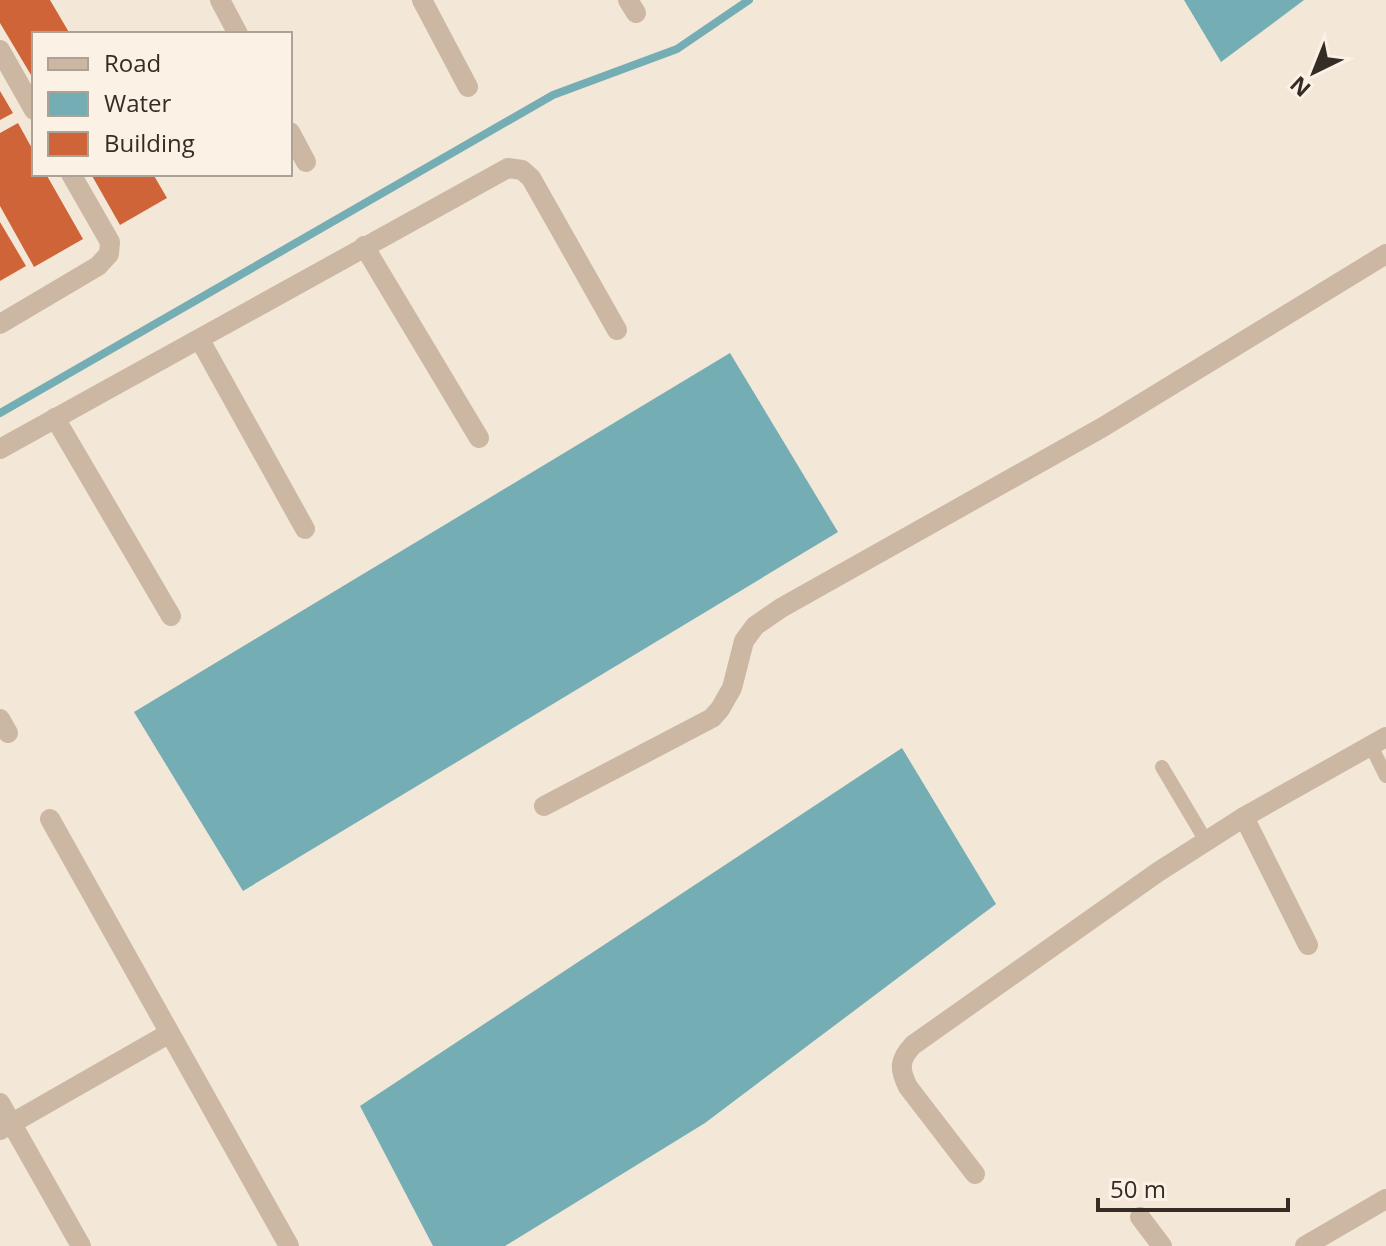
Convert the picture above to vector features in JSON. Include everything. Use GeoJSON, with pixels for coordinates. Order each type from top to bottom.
{"type":"FeatureCollection","features":[{"type":"Feature","properties":{"kind":"street"},"geometry":{"type":"LineString","coordinates":[[220,0],[237,32]]}},
{"type":"Feature","properties":{"kind":"street"},"geometry":{"type":"LineString","coordinates":[[422,0],[468,87]]}},
{"type":"Feature","properties":{"kind":"street"},"geometry":{"type":"LineString","coordinates":[[0,50],[32,106]]}},
{"type":"Feature","properties":{"kind":"street"},"geometry":{"type":"LineString","coordinates":[[292,136],[306,162]]}},
{"type":"Feature","properties":{"kind":"street"},"geometry":{"type":"LineString","coordinates":[[0,449],[508,168],[522,170],[531,178],[617,330]]}},
{"type":"Feature","properties":{"kind":"street"},"geometry":{"type":"LineString","coordinates":[[0,324],[98,266],[109,254],[110,242],[72,176]]}},
{"type":"Feature","properties":{"kind":"street"},"geometry":{"type":"LineString","coordinates":[[364,246],[479,438]]}},
{"type":"Feature","properties":{"kind":"street"},"geometry":{"type":"LineString","coordinates":[[544,806],[712,718],[732,688],[744,641],[755,626],[781,608],[1103,427],[1386,254]]}},
{"type":"Feature","properties":{"kind":"street"},"geometry":{"type":"LineString","coordinates":[[200,340],[305,529]]}},
{"type":"Feature","properties":{"kind":"street"},"geometry":{"type":"LineString","coordinates":[[55,418],[171,616]]}},
{"type":"Feature","properties":{"kind":"street"},"geometry":{"type":"LineString","coordinates":[[975,1174],[908,1087],[900,1071],[902,1056],[926,1036],[1206,841],[1378,742]]}},
{"type":"Feature","properties":{"kind":"street"},"geometry":{"type":"LineString","coordinates":[[1244,817],[1308,945]]}},
{"type":"Feature","properties":{"kind":"street"},"geometry":{"type":"LineString","coordinates":[[50,819],[289,1246]]}},
{"type":"Feature","properties":{"kind":"street"},"geometry":{"type":"LineString","coordinates":[[6,1126],[168,1034]]}},
{"type":"Feature","properties":{"kind":"street"},"geometry":{"type":"LineString","coordinates":[[0,1103],[6,1126],[81,1246]]}},
{"type":"Feature","properties":{"kind":"street"},"geometry":{"type":"LineString","coordinates":[[1305,1246],[1386,1199]]}},
{"type":"Feature","properties":{"kind":"street"},"geometry":{"type":"LineString","coordinates":[[1140,1217],[1162,1246]]}},
{"type":"Feature","properties":{"kind":"lane"},"geometry":{"type":"LineString","coordinates":[[1378,742],[1386,776]]}},
{"type":"Feature","properties":{"kind":"lane"},"geometry":{"type":"LineString","coordinates":[[1162,767],[1206,841]]}},
{"type":"Feature","properties":{"kind":"water"},"geometry":{"type":"Polygon","coordinates":[[[1184,0],[1304,0],[1221,62],[1184,0]]]}},
{"type":"Feature","properties":{"kind":"water"},"geometry":{"type":"Polygon","coordinates":[[[730,353],[838,532],[243,891],[134,712],[730,353]]]}},
{"type":"Feature","properties":{"kind":"water"},"geometry":{"type":"Polygon","coordinates":[[[902,748],[996,904],[705,1123],[505,1246],[433,1246],[360,1106],[902,748]]]}},
{"type":"Feature","properties":{"kind":"building"},"geometry":{"type":"Polygon","coordinates":[[[0,0],[50,0],[69,32],[32,32],[32,77],[0,23],[0,0]]]}},
{"type":"Feature","properties":{"kind":"building"},"geometry":{"type":"Polygon","coordinates":[[[0,91],[13,113],[0,120],[0,91]]]}},
{"type":"Feature","properties":{"kind":"building"},"geometry":{"type":"Polygon","coordinates":[[[18,123],[32,148],[32,176],[47,176],[83,239],[34,267],[0,206],[0,133],[18,123]]]}},
{"type":"Feature","properties":{"kind":"building"},"geometry":{"type":"Polygon","coordinates":[[[92,176],[154,176],[167,198],[120,225],[92,176]]]}},
{"type":"Feature","properties":{"kind":"building"},"geometry":{"type":"Polygon","coordinates":[[[0,222],[26,266],[0,281],[0,222]]]}},
{"type":"Feature","properties":{"kind":"waterway"},"geometry":{"type":"LineString","coordinates":[[0,413],[553,95],[677,49],[749,0]]}}]}
